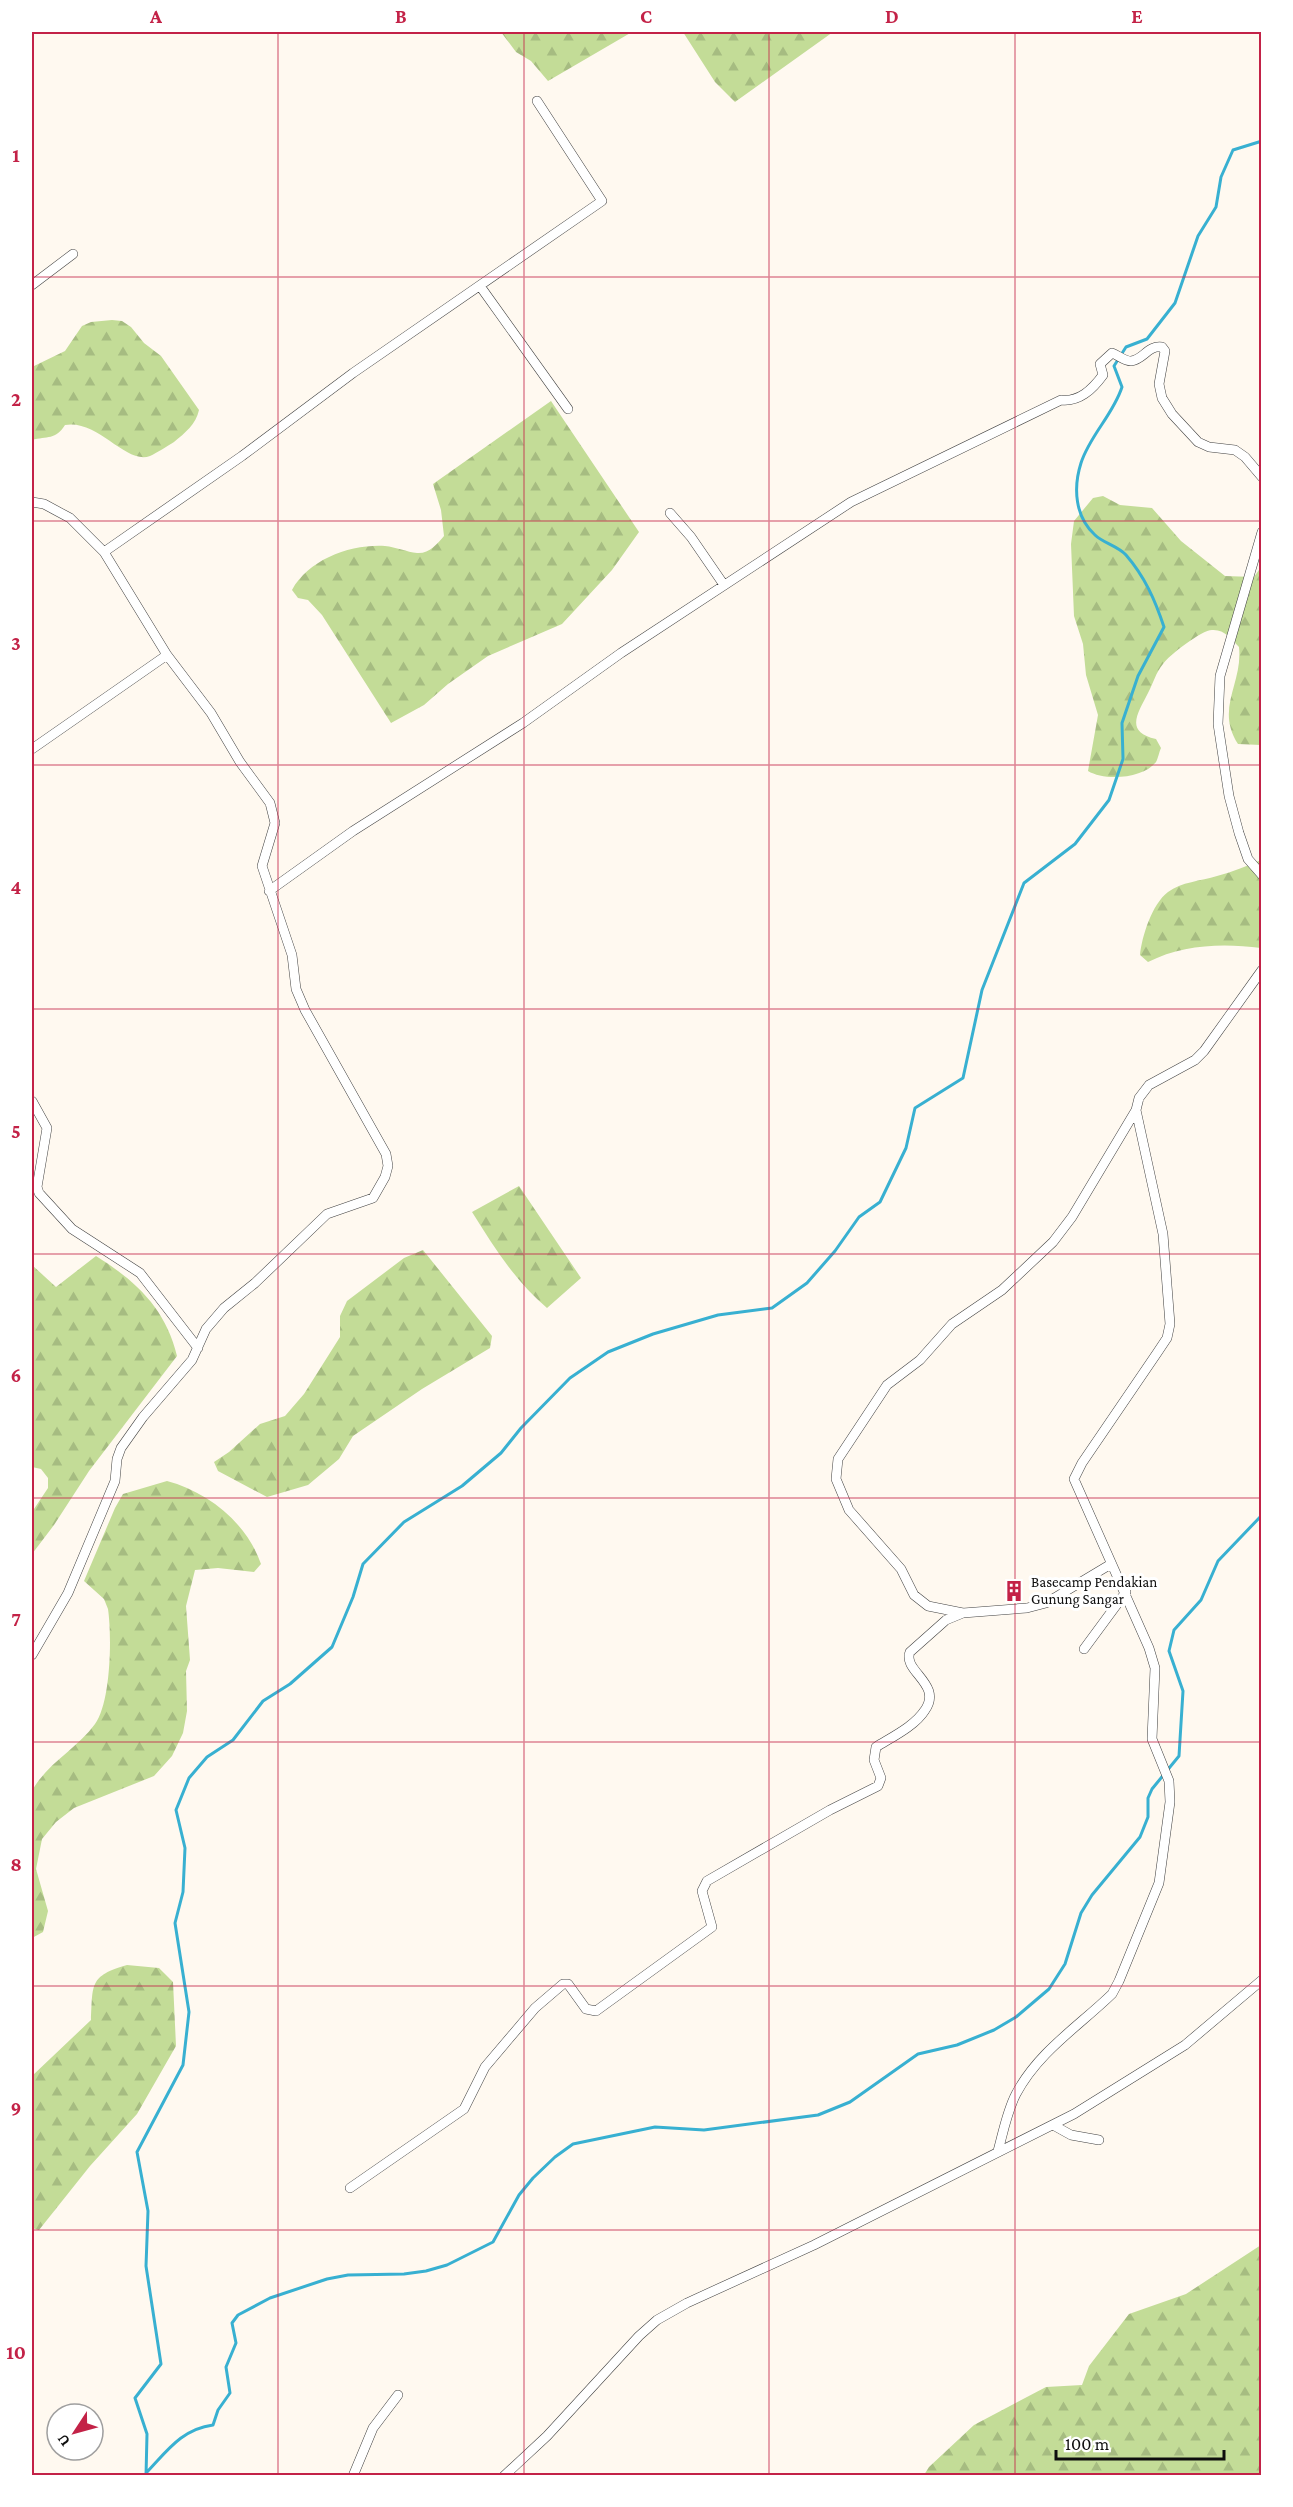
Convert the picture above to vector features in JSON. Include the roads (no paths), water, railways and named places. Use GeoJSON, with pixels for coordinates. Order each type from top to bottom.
{"type":"FeatureCollection","features":[{"type":"Feature","properties":{"kind":"street"},"geometry":{"type":"LineString","coordinates":[[104,552],[243,456],[353,373],[602,201],[537,101]]}},
{"type":"Feature","properties":{"kind":"street"},"geometry":{"type":"LineString","coordinates":[[32,285],[73,254]]}},
{"type":"Feature","properties":{"kind":"street"},"geometry":{"type":"LineString","coordinates":[[480,286],[568,409]]}},
{"type":"Feature","properties":{"kind":"street"},"geometry":{"type":"LineString","coordinates":[[269,891],[353,831],[523,723],[724,585],[851,502],[1061,400],[1071,401],[1088,392],[1103,375],[1101,364],[1115,353],[1125,360],[1134,360],[1152,348],[1162,347],[1165,351],[1160,390],[1172,414],[1198,442],[1209,447],[1235,450],[1245,457],[1262,477]]}},
{"type":"Feature","properties":{"kind":"street"},"geometry":{"type":"LineString","coordinates":[[32,502],[44,504],[70,518],[104,552],[167,655],[212,713],[240,762],[270,803],[275,823],[262,863],[269,891],[292,955],[296,989],[326,1052],[374,1128],[387,1154],[388,1166],[373,1198],[327,1214],[255,1283],[224,1308],[206,1329],[198,1348],[121,1448],[117,1459],[115,1481],[68,1593],[32,1655]]}},
{"type":"Feature","properties":{"kind":"street"},"geometry":{"type":"LineString","coordinates":[[670,513],[691,537],[724,585]]}},
{"type":"Feature","properties":{"kind":"street"},"geometry":{"type":"LineString","coordinates":[[1262,532],[1220,676],[1218,724],[1229,796],[1239,833],[1248,860],[1262,875]]}},
{"type":"Feature","properties":{"kind":"street"},"geometry":{"type":"LineString","coordinates":[[32,749],[167,655]]}},
{"type":"Feature","properties":{"kind":"street"},"geometry":{"type":"LineString","coordinates":[[1111,1564],[1046,1603],[1027,1608],[963,1613],[928,1606],[914,1595],[901,1569],[849,1510],[836,1479],[838,1459],[887,1385],[920,1360],[951,1324],[1020,1274],[1063,1230],[1136,1110],[1139,1098],[1149,1085],[1195,1060],[1204,1051],[1262,970]]}},
{"type":"Feature","properties":{"kind":"street"},"geometry":{"type":"LineString","coordinates":[[32,1101],[46,1128],[37,1187],[39,1193],[72,1229],[140,1273],[198,1348]]}},
{"type":"Feature","properties":{"kind":"street"},"geometry":{"type":"LineString","coordinates":[[998,2151],[1014,2096],[1029,2072],[1045,2054],[1112,1994],[1159,1883],[1170,1802],[1168,1781],[1152,1739],[1155,1668],[1126,1592],[1075,1485],[1074,1475],[1167,1338],[1171,1312],[1163,1234],[1136,1110]]}},
{"type":"Feature","properties":{"kind":"street"},"geometry":{"type":"LineString","coordinates":[[1084,1648],[1126,1592]]}},
{"type":"Feature","properties":{"kind":"street"},"geometry":{"type":"LineString","coordinates":[[350,2188],[464,2109],[485,2067],[535,2008],[563,1983],[569,1985],[586,2009],[596,2011],[712,1927],[702,1891],[707,1881],[830,1810],[878,1786],[881,1778],[874,1760],[876,1747],[918,1718],[926,1709],[929,1701],[927,1685],[909,1662],[909,1652],[946,1620],[963,1613]]}},
{"type":"Feature","properties":{"kind":"street"},"geometry":{"type":"LineString","coordinates":[[504,2475],[547,2436],[639,2336],[657,2320],[687,2303],[814,2245],[1053,2125],[1185,2045],[1262,1980]]}},
{"type":"Feature","properties":{"kind":"street"},"geometry":{"type":"LineString","coordinates":[[1053,2125],[1071,2135],[1099,2140]]}},
{"type":"Feature","properties":{"kind":"street"},"geometry":{"type":"LineString","coordinates":[[353,2475],[373,2428],[398,2394]]}},
{"type":"Feature","properties":{"kind":"waterway"},"geometry":{"type":"LineString","coordinates":[[146,2476],[147,2434],[135,2398],[161,2364],[146,2266],[148,2211],[137,2152],[183,2065],[189,2012],[175,1923],[183,1892],[185,1848],[176,1810],[189,1778],[207,1757],[233,1740],[263,1701],[290,1684],[332,1647],[353,1597],[363,1564],[404,1522],[462,1486],[501,1453],[521,1428],[570,1378],[608,1352],[653,1334],[718,1315],[772,1308],[807,1283],[835,1251],[859,1217],[880,1202],[906,1148],[915,1108],[963,1078],[982,990],[1024,883],[1075,844],[1109,800],[1123,759],[1122,723],[1138,676],[1164,627],[1149,589],[1133,563],[1123,552],[1095,535],[1083,520],[1077,492],[1081,463],[1122,387],[1114,366],[1126,347],[1147,339],[1175,303],[1198,236],[1216,207],[1221,177],[1233,150],[1262,141]]}},
{"type":"Feature","properties":{"kind":"waterway"},"geometry":{"type":"LineString","coordinates":[[147,2472],[168,2449],[184,2436],[202,2427],[213,2425],[218,2410],[230,2393],[226,2367],[236,2343],[232,2323],[238,2315],[270,2298],[327,2279],[348,2275],[404,2274],[426,2271],[447,2265],[493,2242],[519,2195],[555,2157],[573,2144],[655,2127],[704,2130],[818,2115],[850,2102],[918,2054],[957,2045],[994,2030],[1016,2017],[1049,1989],[1065,1964],[1081,1913],[1092,1895],[1140,1837],[1148,1817],[1148,1798],[1152,1789],[1179,1756],[1183,1691],[1169,1651],[1174,1630],[1201,1600],[1218,1561],[1262,1515]]}},
{"type":"Feature","properties":{"kind":"place","name":"Basecamp Pendakian Gunung Sangar"},"geometry":{"type":"Point","coordinates":[1014,1591]}}]}
